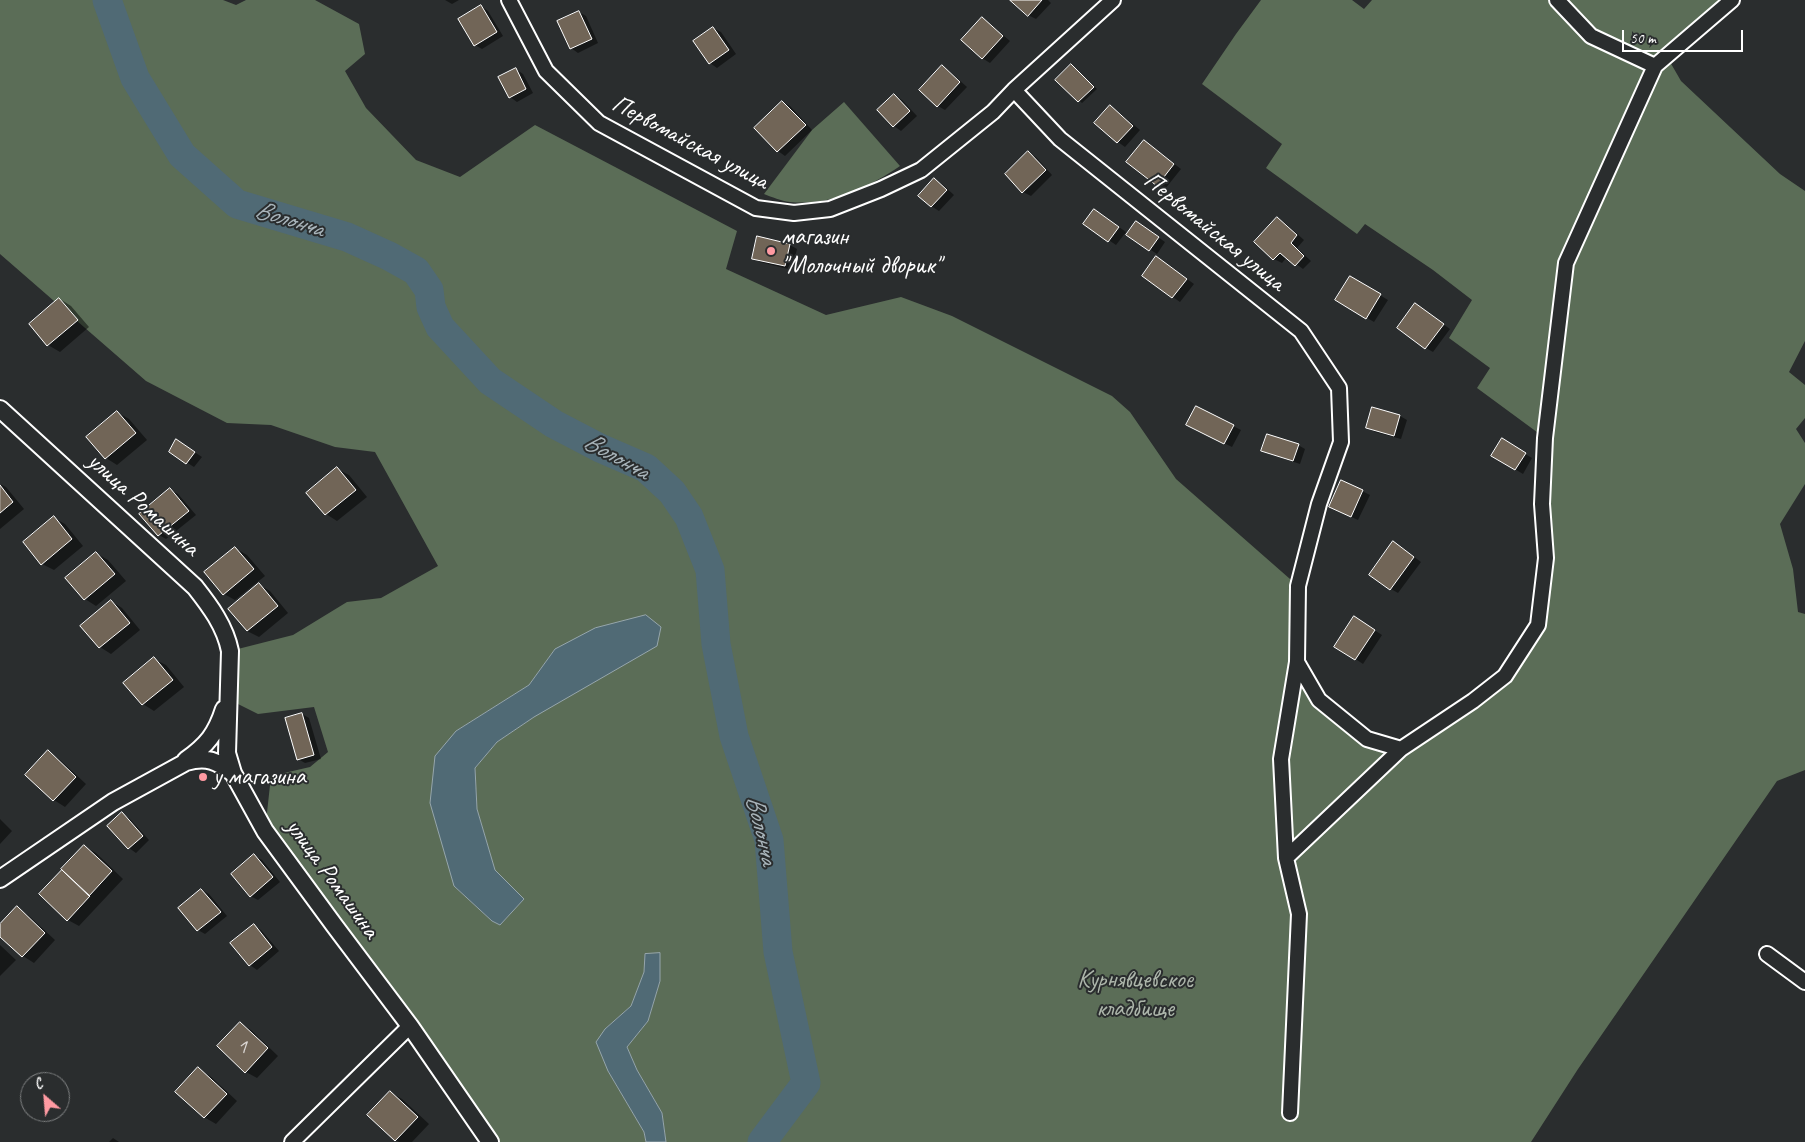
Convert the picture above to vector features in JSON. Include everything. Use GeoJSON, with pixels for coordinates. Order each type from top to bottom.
{"type":"FeatureCollection","features":[{"type":"Feature","properties":{"kind":"street","name":"Первомайская улица"},"geometry":{"type":"LineString","coordinates":[[509,0],[546,71],[599,123],[756,208],[794,213],[830,209],[881,189],[921,170],[993,112],[1014,90],[1060,139],[1301,331],[1339,388],[1341,442],[1319,504],[1298,586],[1297,662],[1281,759],[1286,858],[1299,914],[1290,1112]]}},
{"type":"Feature","properties":{"kind":"street"},"geometry":{"type":"LineString","coordinates":[[1014,90],[1113,0]]}},
{"type":"Feature","properties":{"kind":"street"},"geometry":{"type":"LineString","coordinates":[[1557,0],[1591,36],[1655,66]]}},
{"type":"Feature","properties":{"kind":"street"},"geometry":{"type":"LineString","coordinates":[[1286,858],[1401,749],[1473,701],[1505,676],[1538,625],[1546,558],[1542,504],[1545,438],[1566,263],[1655,66],[1732,0]]}},
{"type":"Feature","properties":{"kind":"street","name":"улица Ромашина"},"geometry":{"type":"LineString","coordinates":[[0,409],[195,587],[211,607],[228,640],[230,651],[226,753],[233,773],[265,831],[410,1026],[490,1142]]}},
{"type":"Feature","properties":{"kind":"street"},"geometry":{"type":"LineString","coordinates":[[1297,662],[1319,700],[1367,739],[1401,749]]}},
{"type":"Feature","properties":{"kind":"street"},"geometry":{"type":"LineString","coordinates":[[0,879],[112,802],[174,768],[209,742],[220,722],[228,699]]}},
{"type":"Feature","properties":{"kind":"street"},"geometry":{"type":"LineString","coordinates":[[174,768],[198,759],[208,759],[224,766],[233,773]]}},
{"type":"Feature","properties":{"kind":"street"},"geometry":{"type":"LineString","coordinates":[[1767,954],[1805,982]]}},
{"type":"Feature","properties":{"kind":"street"},"geometry":{"type":"LineString","coordinates":[[292,1142],[410,1026]]}},
{"type":"Feature","properties":{"kind":"green space","name":"Курнявцевское кладбище"},"geometry":{"type":"Polygon","coordinates":[[[0,0],[223,0],[236,5],[246,0],[315,0],[359,24],[365,54],[345,71],[366,108],[416,160],[460,177],[535,125],[737,231],[726,269],[826,315],[901,297],[952,316],[1112,396],[1130,412],[1176,479],[1298,586],[1297,662],[1319,700],[1367,739],[1401,749],[1505,676],[1538,625],[1545,438],[1477,388],[1490,368],[1449,338],[1472,300],[1433,270],[1365,224],[1357,234],[1266,168],[1282,144],[1202,84],[1261,0],[1352,0],[1364,9],[1372,0],[1732,0],[1666,55],[1681,81],[1780,174],[1805,191],[1805,341],[1789,372],[1805,385],[1805,418],[1796,429],[1805,443],[1805,484],[1780,524],[1793,569],[1798,612],[1805,614],[1805,770],[1777,781],[1578,1069],[1531,1142],[666,1142],[662,1113],[637,1070],[627,1047],[648,1021],[660,981],[645,954],[644,972],[631,1006],[605,1029],[608,1071],[644,1132],[646,1142],[487,1142],[265,831],[271,776],[310,767],[328,752],[314,707],[258,714],[228,699],[230,651],[293,635],[347,602],[381,598],[438,566],[375,452],[335,447],[271,425],[227,423],[146,381],[0,254],[0,0]],[[555,649],[529,685],[456,731],[454,886],[492,921],[500,925],[524,899],[495,871],[477,809],[475,768],[497,742],[534,717],[555,649]]]}},
{"type":"Feature","properties":{"kind":"green space"},"geometry":{"type":"Polygon","coordinates":[[[844,102],[900,166],[862,188],[848,194],[820,201],[790,202],[764,194],[812,130],[844,102]]]}},
{"type":"Feature","properties":{"kind":"water"},"geometry":{"type":"Polygon","coordinates":[[[646,615],[661,627],[657,646],[534,717],[497,742],[475,768],[477,809],[495,870],[524,899],[500,925],[492,921],[454,886],[430,803],[435,756],[456,731],[529,685],[555,649],[595,628],[646,615]]]}},
{"type":"Feature","properties":{"kind":"water"},"geometry":{"type":"Polygon","coordinates":[[[660,953],[660,981],[648,1021],[627,1047],[637,1070],[662,1113],[666,1142],[646,1142],[644,1132],[608,1071],[596,1042],[605,1029],[631,1006],[644,972],[645,954],[660,953]]]}},
{"type":"Feature","properties":{"kind":"building"},"geometry":{"type":"Polygon","coordinates":[[[1010,0],[1042,0],[1028,16],[1010,0]]]}},
{"type":"Feature","properties":{"kind":"building"},"geometry":{"type":"Polygon","coordinates":[[[481,5],[497,32],[474,46],[458,19],[481,5]]]}},
{"type":"Feature","properties":{"kind":"building"},"geometry":{"type":"Polygon","coordinates":[[[579,11],[592,39],[570,49],[557,21],[579,11]]]}},
{"type":"Feature","properties":{"kind":"building"},"geometry":{"type":"Polygon","coordinates":[[[982,17],[1003,36],[982,59],[961,40],[982,17]]]}},
{"type":"Feature","properties":{"kind":"building"},"geometry":{"type":"Polygon","coordinates":[[[713,27],[729,50],[709,64],[693,41],[713,27]]]}},
{"type":"Feature","properties":{"kind":"building"},"geometry":{"type":"Polygon","coordinates":[[[1071,64],[1094,87],[1078,102],[1055,80],[1071,64]]]}},
{"type":"Feature","properties":{"kind":"building"},"geometry":{"type":"Polygon","coordinates":[[[942,65],[960,82],[937,107],[919,90],[942,65]]]}},
{"type":"Feature","properties":{"kind":"building"},"geometry":{"type":"Polygon","coordinates":[[[516,68],[526,89],[509,98],[498,77],[516,68]]]}},
{"type":"Feature","properties":{"kind":"building"},"geometry":{"type":"Polygon","coordinates":[[[894,94],[910,111],[893,127],[877,110],[894,94]]]}},
{"type":"Feature","properties":{"kind":"building"},"geometry":{"type":"Polygon","coordinates":[[[782,101],[806,125],[777,152],[754,128],[782,101]]]}},
{"type":"Feature","properties":{"kind":"building"},"geometry":{"type":"Polygon","coordinates":[[[1110,105],[1133,126],[1117,143],[1094,123],[1110,105]]]}},
{"type":"Feature","properties":{"kind":"building"},"geometry":{"type":"Polygon","coordinates":[[[1144,140],[1174,164],[1157,186],[1126,162],[1144,140]]]}},
{"type":"Feature","properties":{"kind":"building"},"geometry":{"type":"Polygon","coordinates":[[[1028,151],[1046,170],[1022,193],[1005,174],[1028,151]]]}},
{"type":"Feature","properties":{"kind":"building"},"geometry":{"type":"Polygon","coordinates":[[[934,178],[947,190],[931,207],[918,196],[934,178]]]}},
{"type":"Feature","properties":{"kind":"building"},"geometry":{"type":"Polygon","coordinates":[[[1094,209],[1119,227],[1108,242],[1083,224],[1094,209]]]}},
{"type":"Feature","properties":{"kind":"building"},"geometry":{"type":"Polygon","coordinates":[[[1277,217],[1297,235],[1291,243],[1304,256],[1295,266],[1280,253],[1273,260],[1254,242],[1277,217]]]}},
{"type":"Feature","properties":{"kind":"building"},"geometry":{"type":"Polygon","coordinates":[[[1136,221],[1159,237],[1149,251],[1126,235],[1136,221]]]}},
{"type":"Feature","properties":{"kind":"building","name":"магазин \"Молочный дворик\""},"geometry":{"type":"Polygon","coordinates":[[[757,236],[790,244],[785,266],[752,259],[757,236]]]}},
{"type":"Feature","properties":{"kind":"building"},"geometry":{"type":"Polygon","coordinates":[[[1156,256],[1187,279],[1172,298],[1142,276],[1156,256]]]}},
{"type":"Feature","properties":{"kind":"building"},"geometry":{"type":"Polygon","coordinates":[[[1350,276],[1381,294],[1366,319],[1335,300],[1350,276]]]}},
{"type":"Feature","properties":{"kind":"building"},"geometry":{"type":"Polygon","coordinates":[[[59,298],[78,320],[47,346],[29,324],[59,298]]]}},
{"type":"Feature","properties":{"kind":"building"},"geometry":{"type":"Polygon","coordinates":[[[1415,303],[1444,324],[1425,349],[1397,328],[1415,303]]]}},
{"type":"Feature","properties":{"kind":"building"},"geometry":{"type":"Polygon","coordinates":[[[1196,406],[1234,425],[1224,444],[1186,425],[1196,406]]]}},
{"type":"Feature","properties":{"kind":"building"},"geometry":{"type":"Polygon","coordinates":[[[1372,407],[1400,415],[1394,436],[1366,428],[1372,407]]]}},
{"type":"Feature","properties":{"kind":"building"},"geometry":{"type":"Polygon","coordinates":[[[117,411],[136,433],[105,459],[86,437],[117,411]]]}},
{"type":"Feature","properties":{"kind":"building"},"geometry":{"type":"Polygon","coordinates":[[[1267,434],[1299,444],[1293,461],[1261,451],[1267,434]]]}},
{"type":"Feature","properties":{"kind":"building"},"geometry":{"type":"Polygon","coordinates":[[[1502,438],[1526,453],[1515,470],[1491,456],[1502,438]]]}},
{"type":"Feature","properties":{"kind":"building"},"geometry":{"type":"Polygon","coordinates":[[[176,439],[195,452],[186,464],[169,452],[176,439]]]}},
{"type":"Feature","properties":{"kind":"building"},"geometry":{"type":"Polygon","coordinates":[[[337,467],[356,490],[325,515],[306,493],[337,467]]]}},
{"type":"Feature","properties":{"kind":"building"},"geometry":{"type":"Polygon","coordinates":[[[1341,480],[1363,490],[1351,517],[1329,507],[1341,480]]]}},
{"type":"Feature","properties":{"kind":"building"},"geometry":{"type":"Polygon","coordinates":[[[0,485],[13,502],[0,513],[0,485]]]}},
{"type":"Feature","properties":{"kind":"building"},"geometry":{"type":"Polygon","coordinates":[[[170,488],[189,511],[158,536],[139,514],[170,488]]]}},
{"type":"Feature","properties":{"kind":"building"},"geometry":{"type":"Polygon","coordinates":[[[54,516],[72,539],[41,565],[23,542],[54,516]]]}},
{"type":"Feature","properties":{"kind":"building"},"geometry":{"type":"Polygon","coordinates":[[[1393,541],[1414,557],[1390,590],[1369,575],[1393,541]]]}},
{"type":"Feature","properties":{"kind":"building"},"geometry":{"type":"Polygon","coordinates":[[[235,547],[254,569],[223,595],[204,572],[235,547]]]}},
{"type":"Feature","properties":{"kind":"building"},"geometry":{"type":"Polygon","coordinates":[[[96,552],[115,574],[84,600],[65,578],[96,552]]]}},
{"type":"Feature","properties":{"kind":"building"},"geometry":{"type":"Polygon","coordinates":[[[259,583],[278,606],[247,631],[228,609],[259,583]]]}},
{"type":"Feature","properties":{"kind":"building"},"geometry":{"type":"Polygon","coordinates":[[[111,600],[130,623],[99,648],[80,626],[111,600]]]}},
{"type":"Feature","properties":{"kind":"building"},"geometry":{"type":"Polygon","coordinates":[[[1354,616],[1375,630],[1355,660],[1334,647],[1354,616]]]}},
{"type":"Feature","properties":{"kind":"building"},"geometry":{"type":"Polygon","coordinates":[[[154,657],[173,680],[142,705],[123,683],[154,657]]]}},
{"type":"Feature","properties":{"kind":"building"},"geometry":{"type":"Polygon","coordinates":[[[302,713],[314,755],[297,760],[285,718],[302,713]]]}},
{"type":"Feature","properties":{"kind":"building"},"geometry":{"type":"Polygon","coordinates":[[[48,750],[76,777],[53,801],[25,775],[48,750]]]}},
{"type":"Feature","properties":{"kind":"building"},"geometry":{"type":"Polygon","coordinates":[[[122,812],[143,836],[128,849],[107,826],[122,812]]]}},
{"type":"Feature","properties":{"kind":"building"},"geometry":{"type":"Polygon","coordinates":[[[84,845],[112,871],[89,896],[61,869],[84,845]]]}},
{"type":"Feature","properties":{"kind":"building"},"geometry":{"type":"Polygon","coordinates":[[[254,854],[273,877],[250,897],[231,874],[254,854]]]}},
{"type":"Feature","properties":{"kind":"building"},"geometry":{"type":"Polygon","coordinates":[[[62,870],[90,896],[67,921],[39,894],[62,870]]]}},
{"type":"Feature","properties":{"kind":"building"},"geometry":{"type":"Polygon","coordinates":[[[201,889],[221,912],[197,931],[178,908],[201,889]]]}},
{"type":"Feature","properties":{"kind":"building"},"geometry":{"type":"Polygon","coordinates":[[[17,906],[45,933],[22,957],[0,937],[0,924],[17,906]]]}},
{"type":"Feature","properties":{"kind":"building"},"geometry":{"type":"Polygon","coordinates":[[[254,924],[272,947],[249,966],[230,943],[254,924]]]}},
{"type":"Feature","properties":{"kind":"building"},"geometry":{"type":"Polygon","coordinates":[[[240,1022],[268,1048],[245,1073],[217,1046],[240,1022]]]}},
{"type":"Feature","properties":{"kind":"building"},"geometry":{"type":"Polygon","coordinates":[[[198,1067],[227,1094],[204,1118],[175,1092],[198,1067]]]}},
{"type":"Feature","properties":{"kind":"building"},"geometry":{"type":"Polygon","coordinates":[[[390,1091],[418,1117],[395,1141],[367,1115],[390,1091]]]}},
{"type":"Feature","properties":{"kind":"waterway","name":"Волонча"},"geometry":{"type":"LineString","coordinates":[[107,0],[135,78],[182,155],[237,204],[347,237],[389,256],[416,271],[429,290],[431,307],[440,327],[490,381],[554,424],[600,448],[646,468],[672,492],[689,517],[710,570],[716,644],[734,736],[769,840],[778,952],[806,1083],[762,1142]]}},
{"type":"Feature","properties":{"kind":"place","name":"магазин \"Молочный дворик\""},"geometry":{"type":"Point","coordinates":[771,251]}},
{"type":"Feature","properties":{"kind":"place","name":"у магазина"},"geometry":{"type":"Point","coordinates":[203,777]}}]}
